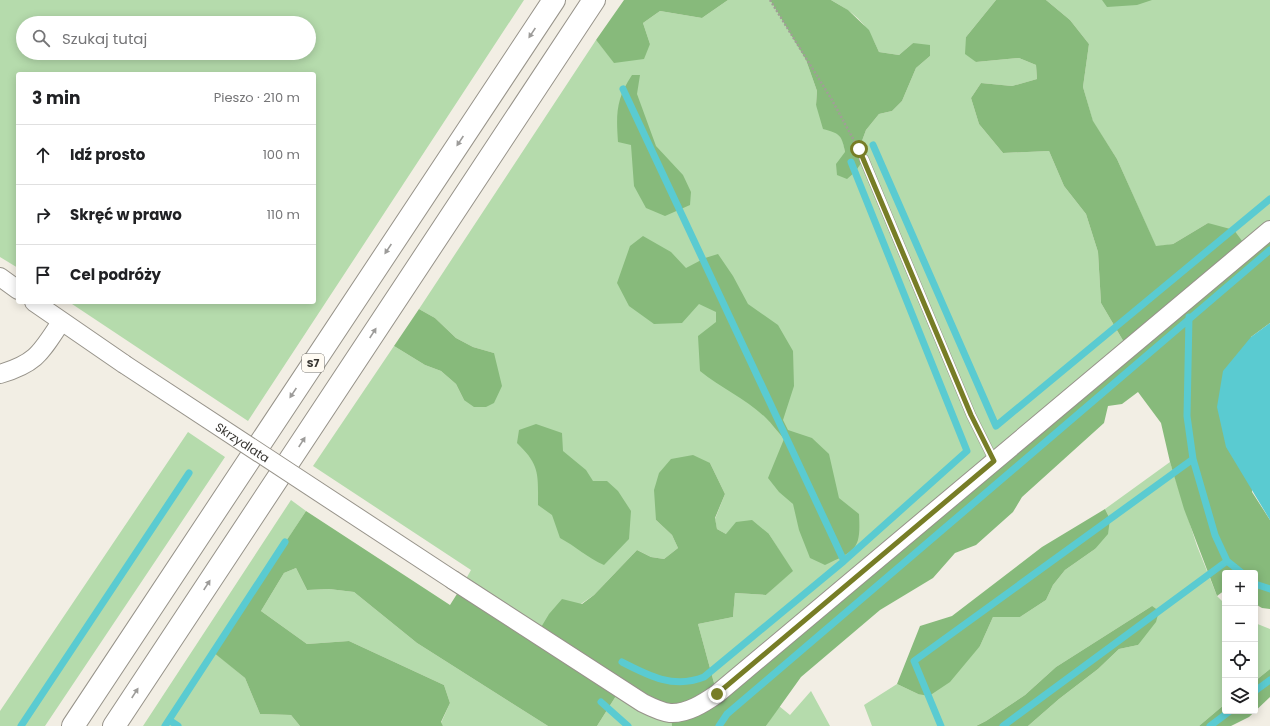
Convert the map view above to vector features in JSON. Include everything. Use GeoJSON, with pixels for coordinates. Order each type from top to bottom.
{"type":"FeatureCollection","features":[{"type":"Feature","properties":{"kind":"highway","name":"S7"},"geometry":{"type":"LineString","coordinates":[[73,726],[554,0]]}},
{"type":"Feature","properties":{"kind":"highway"},"geometry":{"type":"LineString","coordinates":[[114,726],[594,0]]}},
{"type":"Feature","properties":{"kind":"street","name":"Skrzydlata"},"geometry":{"type":"LineString","coordinates":[[37,304],[124,364],[643,703],[670,713],[684,711],[701,705],[717,694],[1270,230]]}},
{"type":"Feature","properties":{"kind":"street"},"geometry":{"type":"LineString","coordinates":[[0,278],[16,289]]}},
{"type":"Feature","properties":{"kind":"street"},"geometry":{"type":"LineString","coordinates":[[0,374],[32,362],[40,354],[61,322]]}},
{"type":"Feature","properties":{"kind":"lane"},"geometry":{"type":"LineString","coordinates":[[864,159],[971,415],[994,461]]}},
{"type":"Feature","properties":{"kind":"path"},"geometry":{"type":"LineString","coordinates":[[770,0],[832,100],[864,159]]}},
{"type":"Feature","properties":{"kind":"green space"},"geometry":{"type":"Polygon","coordinates":[[[0,0],[524,0],[248,421],[72,304],[316,304],[316,72],[16,72],[16,267],[0,257],[0,0]]]}},
{"type":"Feature","properties":{"kind":"green space"},"geometry":{"type":"Polygon","coordinates":[[[624,0],[728,0],[702,18],[660,11],[643,23],[650,44],[644,59],[614,63],[596,40],[624,0]]]}},
{"type":"Feature","properties":{"kind":"green space"},"geometry":{"type":"Polygon","coordinates":[[[728,0],[770,0],[806,60],[817,91],[816,105],[843,141],[845,152],[859,149],[866,130],[879,114],[892,111],[902,101],[916,68],[930,56],[913,43],[899,55],[879,52],[875,42],[861,21],[831,0],[996,0],[966,37],[976,62],[1019,58],[1036,65],[1037,79],[1012,86],[981,83],[971,98],[979,124],[1003,153],[1049,151],[1064,186],[1086,214],[1098,252],[1101,303],[1128,349],[717,694],[698,624],[733,617],[735,593],[766,595],[792,571],[769,534],[726,534],[717,529],[715,519],[725,494],[710,463],[656,520],[672,535],[678,548],[664,559],[651,557],[637,550],[594,595],[537,634],[462,586],[471,570],[313,466],[394,346],[425,365],[441,371],[456,384],[464,400],[494,353],[473,347],[456,338],[435,318],[419,309],[596,40],[614,62],[650,44],[643,23],[660,11],[702,18],[728,0]]]}},
{"type":"Feature","properties":{"kind":"green space"},"geometry":{"type":"Polygon","coordinates":[[[770,0],[831,0],[848,10],[869,30],[879,52],[899,55],[913,43],[930,45],[930,56],[916,68],[902,101],[892,111],[879,114],[866,130],[859,149],[864,159],[855,172],[847,179],[837,175],[836,164],[845,152],[843,142],[839,136],[833,132],[823,129],[816,105],[817,91],[806,60],[770,0]]]}},
{"type":"Feature","properties":{"kind":"green space"},"geometry":{"type":"Polygon","coordinates":[[[996,0],[1046,0],[1070,20],[1089,44],[1083,87],[1093,121],[1117,159],[1156,246],[1173,244],[1208,223],[1234,230],[1248,249],[1270,230],[1270,323],[1251,337],[1252,492],[1270,520],[1270,609],[1258,606],[1258,570],[1222,570],[1222,592],[1217,596],[1184,509],[1170,462],[1161,423],[1138,392],[1122,404],[1108,406],[1104,423],[1022,497],[1013,512],[976,545],[955,553],[933,578],[880,610],[801,677],[766,726],[672,726],[670,713],[621,688],[597,726],[548,726],[417,643],[354,592],[329,589],[307,590],[296,568],[284,573],[261,611],[307,644],[349,641],[444,685],[450,703],[441,722],[443,726],[300,726],[291,715],[260,714],[245,678],[213,652],[306,511],[450,605],[462,586],[537,634],[549,614],[562,599],[582,604],[594,595],[637,550],[651,557],[664,559],[678,548],[672,535],[656,520],[654,490],[659,473],[671,459],[693,455],[710,463],[725,494],[715,518],[717,529],[726,534],[736,522],[752,520],[769,534],[793,571],[766,595],[735,593],[733,617],[698,624],[717,694],[1128,349],[1101,303],[1098,252],[1086,214],[1064,186],[1049,151],[1003,153],[979,124],[971,98],[981,83],[1012,86],[1037,79],[1036,65],[1019,58],[976,62],[965,54],[966,37],[996,0]]]}},
{"type":"Feature","properties":{"kind":"green space"},"geometry":{"type":"Polygon","coordinates":[[[1046,0],[1270,0],[1270,230],[1248,249],[1208,223],[1173,244],[1156,247],[1117,159],[1093,122],[1083,87],[1089,44],[1070,20],[1046,0]]]}},
{"type":"Feature","properties":{"kind":"green space"},"geometry":{"type":"Polygon","coordinates":[[[1102,0],[1152,0],[1137,5],[1107,7],[1102,0]]]}},
{"type":"Feature","properties":{"kind":"green space"},"geometry":{"type":"Polygon","coordinates":[[[632,75],[640,75],[637,94],[656,146],[683,175],[691,192],[690,205],[665,216],[646,208],[634,186],[631,145],[618,142],[618,107],[623,92],[632,75]]]}},
{"type":"Feature","properties":{"kind":"green space"},"geometry":{"type":"Polygon","coordinates":[[[643,236],[671,252],[686,268],[705,258],[718,254],[733,276],[748,304],[778,325],[793,351],[794,386],[783,420],[788,430],[812,438],[829,454],[839,498],[859,514],[859,535],[857,542],[850,552],[844,556],[825,565],[810,558],[799,530],[793,504],[779,492],[768,478],[784,439],[768,420],[758,411],[700,371],[698,336],[716,322],[716,312],[699,304],[682,323],[654,324],[629,306],[617,283],[630,246],[643,236]]]}},
{"type":"Feature","properties":{"kind":"green space"},"geometry":{"type":"Polygon","coordinates":[[[419,309],[435,318],[456,338],[473,347],[494,353],[502,386],[494,403],[486,407],[474,407],[464,400],[456,384],[441,371],[425,365],[394,346],[419,309]]]}},
{"type":"Feature","properties":{"kind":"green space"},"geometry":{"type":"Polygon","coordinates":[[[536,424],[562,433],[563,451],[586,470],[593,481],[607,481],[618,491],[631,511],[629,539],[604,565],[560,538],[552,515],[538,505],[538,485],[534,464],[517,443],[519,430],[536,424]]]}},
{"type":"Feature","properties":{"kind":"green space"},"geometry":{"type":"Polygon","coordinates":[[[188,432],[225,457],[45,726],[0,726],[0,711],[188,432]]]}},
{"type":"Feature","properties":{"kind":"green space"},"geometry":{"type":"Polygon","coordinates":[[[1170,462],[1197,546],[1217,596],[1222,601],[1222,707],[1199,726],[1028,726],[1059,699],[1098,669],[1119,649],[1138,645],[1152,606],[1056,667],[1025,695],[976,726],[872,726],[864,705],[897,684],[918,694],[980,646],[993,617],[1020,617],[1046,600],[1053,585],[1065,570],[1095,549],[1110,519],[1105,509],[1170,462]]]}},
{"type":"Feature","properties":{"kind":"green space"},"geometry":{"type":"Polygon","coordinates":[[[291,500],[306,511],[214,652],[245,678],[260,714],[291,715],[300,726],[143,726],[291,500]]]}},
{"type":"Feature","properties":{"kind":"green space"},"geometry":{"type":"Polygon","coordinates":[[[1105,509],[1110,519],[1108,534],[1095,549],[1065,570],[1053,585],[1046,600],[1020,617],[993,617],[980,646],[950,682],[929,696],[918,694],[897,684],[920,626],[952,616],[1042,547],[1105,509]]]}},
{"type":"Feature","properties":{"kind":"green space"},"geometry":{"type":"Polygon","coordinates":[[[296,568],[307,590],[329,589],[354,592],[417,643],[548,726],[443,726],[441,723],[450,703],[444,685],[349,641],[307,644],[261,611],[284,573],[296,568]]]}},
{"type":"Feature","properties":{"kind":"green space"},"geometry":{"type":"Polygon","coordinates":[[[1152,606],[1159,611],[1156,622],[1138,645],[1119,649],[1098,669],[1059,699],[1028,726],[976,726],[1025,695],[1056,667],[1152,606]]]}},
{"type":"Feature","properties":{"kind":"green space"},"geometry":{"type":"Polygon","coordinates":[[[1258,624],[1270,629],[1270,669],[1258,679],[1258,624]]]}},
{"type":"Feature","properties":{"kind":"green space"},"geometry":{"type":"Polygon","coordinates":[[[1270,669],[1270,697],[1258,708],[1258,679],[1270,669]]]}},
{"type":"Feature","properties":{"kind":"green space"},"geometry":{"type":"Polygon","coordinates":[[[621,688],[670,713],[672,726],[597,726],[621,688]]]}},
{"type":"Feature","properties":{"kind":"green space"},"geometry":{"type":"Polygon","coordinates":[[[811,691],[830,726],[766,726],[779,706],[790,715],[811,691]]]}},
{"type":"Feature","properties":{"kind":"green space"},"geometry":{"type":"Polygon","coordinates":[[[1222,707],[1222,714],[1252,714],[1231,726],[1199,726],[1222,707]]]}},
{"type":"Feature","properties":{"kind":"water"},"geometry":{"type":"Polygon","coordinates":[[[1270,323],[1270,520],[1226,447],[1217,407],[1223,371],[1251,337],[1270,323]]]}},
{"type":"Feature","properties":{"kind":"waterway"},"geometry":{"type":"LineString","coordinates":[[623,89],[844,561]]}},
{"type":"Feature","properties":{"kind":"waterway"},"geometry":{"type":"LineString","coordinates":[[873,145],[996,426],[1270,199]]}},
{"type":"Feature","properties":{"kind":"waterway"},"geometry":{"type":"LineString","coordinates":[[622,662],[652,676],[672,681],[682,682],[704,677],[844,561],[967,451],[851,162]]}},
{"type":"Feature","properties":{"kind":"waterway"},"geometry":{"type":"LineString","coordinates":[[719,726],[727,714],[1270,250]]}},
{"type":"Feature","properties":{"kind":"waterway"},"geometry":{"type":"LineString","coordinates":[[1189,317],[1187,416],[1193,459],[1215,535],[1227,561],[1238,570]]}},
{"type":"Feature","properties":{"kind":"waterway"},"geometry":{"type":"LineString","coordinates":[[941,726],[914,661],[1193,459]]}},
{"type":"Feature","properties":{"kind":"waterway"},"geometry":{"type":"LineString","coordinates":[[21,726],[189,473]]}},
{"type":"Feature","properties":{"kind":"waterway"},"geometry":{"type":"LineString","coordinates":[[165,726],[285,542]]}},
{"type":"Feature","properties":{"kind":"waterway"},"geometry":{"type":"LineString","coordinates":[[1003,726],[1227,561]]}},
{"type":"Feature","properties":{"kind":"waterway"},"geometry":{"type":"LineString","coordinates":[[1258,585],[1270,589]]}},
{"type":"Feature","properties":{"kind":"waterway"},"geometry":{"type":"LineString","coordinates":[[1258,689],[1270,680]]}},
{"type":"Feature","properties":{"kind":"waterway"},"geometry":{"type":"LineString","coordinates":[[601,702],[628,726]]}},
{"type":"Feature","properties":{"kind":"waterway"},"geometry":{"type":"LineString","coordinates":[[1210,726],[1226,714]]}},
{"type":"Feature","properties":{"kind":"waterway"},"geometry":{"type":"LineString","coordinates":[[169,720],[178,726]]}},
{"type":"Feature","properties":{"kind":"route"},"geometry":{"type":"LineString","coordinates":[[717,694],[994,461],[971,415],[859,149]]}}]}
